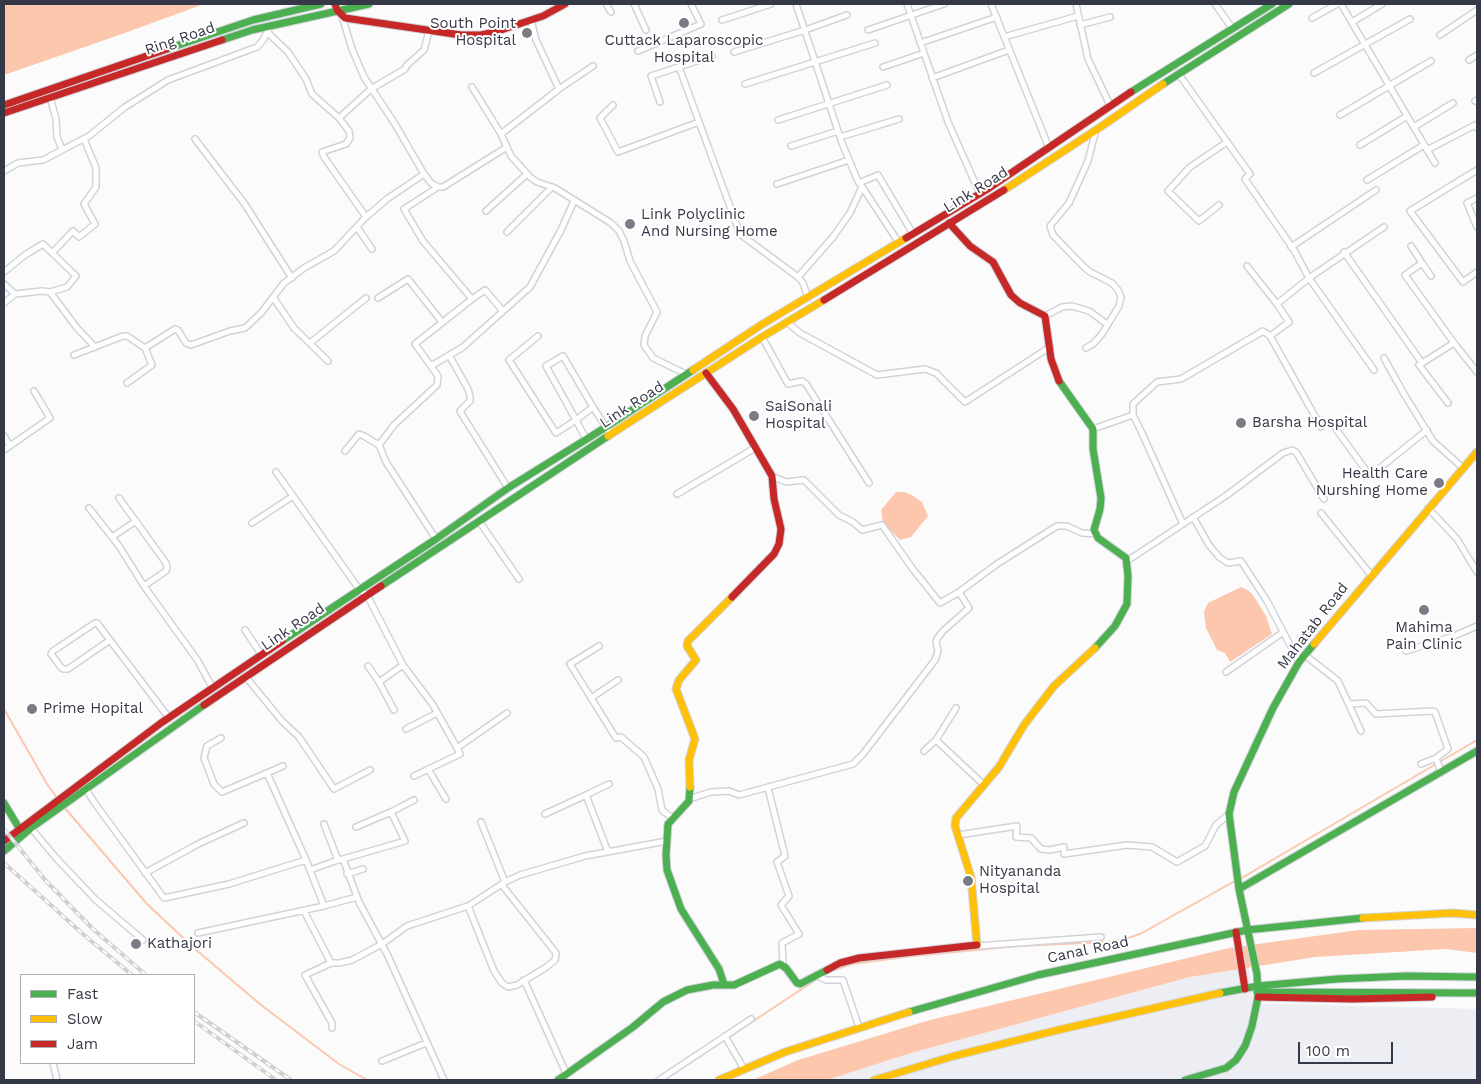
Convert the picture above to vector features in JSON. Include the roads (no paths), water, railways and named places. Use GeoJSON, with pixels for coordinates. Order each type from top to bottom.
{"type":"FeatureCollection","features":[{"type":"Feature","properties":{"kind":"main road","name":"Ring Road"},"geometry":{"type":"LineString","coordinates":[[4,105],[253,20],[321,4]]}},
{"type":"Feature","properties":{"kind":"main road","name":"Ring Road"},"geometry":{"type":"LineString","coordinates":[[4,113],[204,45],[271,25],[369,4]]}},
{"type":"Feature","properties":{"kind":"main road"},"geometry":{"type":"LineString","coordinates":[[338,10],[350,19],[461,35],[481,35],[531,20],[565,4]]}},
{"type":"Feature","properties":{"kind":"main road","name":"Link Road"},"geometry":{"type":"LineString","coordinates":[[71,795],[86,788],[245,676],[706,373],[982,204],[1178,74],[1289,4]]}},
{"type":"Feature","properties":{"kind":"main road","name":"Link Road"},"geometry":{"type":"LineString","coordinates":[[4,851],[56,806],[212,687],[436,539],[508,488],[606,427],[761,325],[980,194],[1110,104],[1268,5]]}},
{"type":"Feature","properties":{"kind":"main road"},"geometry":{"type":"LineString","coordinates":[[558,1080],[633,1027],[663,1002],[687,990],[724,984],[734,985],[780,964],[800,984],[840,963],[869,956],[977,946],[971,877],[955,826],[956,818],[999,767],[1024,725],[1054,686],[1091,652],[1115,626],[1127,604],[1127,561],[1126,558],[1098,538],[1094,530],[1101,498],[1100,481],[1093,449],[1093,429],[1060,384],[1051,359],[1045,316],[1020,303],[1011,295],[993,262],[970,246],[949,223]]}},
{"type":"Feature","properties":{"kind":"main road"},"geometry":{"type":"LineString","coordinates":[[804,300],[805,311]]}},
{"type":"Feature","properties":{"kind":"main road"},"geometry":{"type":"LineString","coordinates":[[706,373],[733,409],[772,476],[774,499],[781,529],[778,549],[687,643],[696,660],[679,680],[676,689],[694,739],[689,760],[689,799],[668,824],[667,870],[681,909],[719,969],[724,984]]}},
{"type":"Feature","properties":{"kind":"main road","name":"Mahatab Road"},"geometry":{"type":"LineString","coordinates":[[1185,1080],[1226,1068],[1236,1060],[1245,1046],[1252,1026],[1258,992],[1257,974],[1239,887],[1229,814],[1234,792],[1273,708],[1304,655],[1428,508],[1477,454]]}},
{"type":"Feature","properties":{"kind":"main road"},"geometry":{"type":"LineString","coordinates":[[1239,887],[1477,750]]}},
{"type":"Feature","properties":{"kind":"main road"},"geometry":{"type":"LineString","coordinates":[[4,803],[19,828]]}},
{"type":"Feature","properties":{"kind":"main road","name":"Link Road"},"geometry":{"type":"LineString","coordinates":[[4,841],[19,828],[56,806]]}},
{"type":"Feature","properties":{"kind":"main road","name":"Canal Road"},"geometry":{"type":"LineString","coordinates":[[719,1080],[784,1052],[1038,975],[1236,932],[1382,916],[1477,915]]}},
{"type":"Feature","properties":{"kind":"main road"},"geometry":{"type":"LineString","coordinates":[[1236,932],[1245,989]]}},
{"type":"Feature","properties":{"kind":"main road"},"geometry":{"type":"LineString","coordinates":[[1258,992],[1291,982],[1406,976],[1477,977]]}},
{"type":"Feature","properties":{"kind":"main road"},"geometry":{"type":"LineString","coordinates":[[874,1080],[954,1056],[1048,1032],[1245,989],[1258,992],[1477,998]]}},
{"type":"Feature","properties":{"kind":"main road"},"geometry":{"type":"LineString","coordinates":[[1258,992],[1477,993]]}},
{"type":"Feature","properties":{"kind":"street"},"geometry":{"type":"LineString","coordinates":[[606,4],[611,12]]}},
{"type":"Feature","properties":{"kind":"street"},"geometry":{"type":"LineString","coordinates":[[634,4],[646,30]]}},
{"type":"Feature","properties":{"kind":"street"},"geometry":{"type":"LineString","coordinates":[[638,51],[700,24],[692,4]]}},
{"type":"Feature","properties":{"kind":"street"},"geometry":{"type":"LineString","coordinates":[[722,20],[772,4]]}},
{"type":"Feature","properties":{"kind":"street"},"geometry":{"type":"LineString","coordinates":[[796,4],[849,160],[861,185],[899,243]]}},
{"type":"Feature","properties":{"kind":"street"},"geometry":{"type":"LineString","coordinates":[[907,4],[948,122],[980,194]]}},
{"type":"Feature","properties":{"kind":"street"},"geometry":{"type":"LineString","coordinates":[[868,30],[944,4]]}},
{"type":"Feature","properties":{"kind":"street"},"geometry":{"type":"LineString","coordinates":[[991,4],[1048,148]]}},
{"type":"Feature","properties":{"kind":"street"},"geometry":{"type":"LineString","coordinates":[[1076,4],[1088,58],[1110,104]]}},
{"type":"Feature","properties":{"kind":"street"},"geometry":{"type":"LineString","coordinates":[[1215,4],[1232,28]]}},
{"type":"Feature","properties":{"kind":"street"},"geometry":{"type":"LineString","coordinates":[[1312,18],[1337,4]]}},
{"type":"Feature","properties":{"kind":"street"},"geometry":{"type":"LineString","coordinates":[[1341,4],[1435,163]]}},
{"type":"Feature","properties":{"kind":"street"},"geometry":{"type":"LineString","coordinates":[[1352,22],[1382,4]]}},
{"type":"Feature","properties":{"kind":"street"},"geometry":{"type":"LineString","coordinates":[[338,10],[352,49],[371,89],[395,124],[424,174],[431,183],[438,187]]}},
{"type":"Feature","properties":{"kind":"street"},"geometry":{"type":"LineString","coordinates":[[1440,35],[1477,10]]}},
{"type":"Feature","properties":{"kind":"street"},"geometry":{"type":"LineString","coordinates":[[734,52],[847,15]]}},
{"type":"Feature","properties":{"kind":"street"},"geometry":{"type":"LineString","coordinates":[[1004,37],[1078,16]]}},
{"type":"Feature","properties":{"kind":"street"},"geometry":{"type":"LineString","coordinates":[[920,43],[996,17]]}},
{"type":"Feature","properties":{"kind":"street"},"geometry":{"type":"LineString","coordinates":[[1080,25],[1110,17]]}},
{"type":"Feature","properties":{"kind":"street"},"geometry":{"type":"LineString","coordinates":[[1314,73],[1410,18]]}},
{"type":"Feature","properties":{"kind":"street"},"geometry":{"type":"LineString","coordinates":[[531,20],[536,40],[559,89]]}},
{"type":"Feature","properties":{"kind":"street"},"geometry":{"type":"LineString","coordinates":[[4,171],[18,164],[43,160],[84,139],[125,107],[168,80],[257,47],[271,25]]}},
{"type":"Feature","properties":{"kind":"street"},"geometry":{"type":"LineString","coordinates":[[339,118],[371,89],[405,69],[424,50],[429,31]]}},
{"type":"Feature","properties":{"kind":"street"},"geometry":{"type":"LineString","coordinates":[[267,32],[288,52],[306,79],[312,94],[339,118],[349,131],[350,138],[346,144],[322,152],[366,218]]}},
{"type":"Feature","properties":{"kind":"street"},"geometry":{"type":"LineString","coordinates":[[745,84],[874,44]]}},
{"type":"Feature","properties":{"kind":"street"},"geometry":{"type":"LineString","coordinates":[[932,78],[1009,50]]}},
{"type":"Feature","properties":{"kind":"street"},"geometry":{"type":"LineString","coordinates":[[883,67],[924,53]]}},
{"type":"Feature","properties":{"kind":"street"},"geometry":{"type":"LineString","coordinates":[[1470,60],[1477,55]]}},
{"type":"Feature","properties":{"kind":"street"},"geometry":{"type":"LineString","coordinates":[[660,102],[651,76],[712,56]]}},
{"type":"Feature","properties":{"kind":"street"},"geometry":{"type":"LineString","coordinates":[[1340,115],[1431,62]]}},
{"type":"Feature","properties":{"kind":"street"},"geometry":{"type":"LineString","coordinates":[[501,134],[559,89],[594,66]]}},
{"type":"Feature","properties":{"kind":"street"},"geometry":{"type":"LineString","coordinates":[[679,67],[740,234],[798,277],[803,283],[804,300]]}},
{"type":"Feature","properties":{"kind":"street"},"geometry":{"type":"LineString","coordinates":[[1178,74],[1250,174],[1245,178],[1292,247],[1309,278],[1374,370]]}},
{"type":"Feature","properties":{"kind":"street"},"geometry":{"type":"LineString","coordinates":[[778,120],[887,85]]}},
{"type":"Feature","properties":{"kind":"street"},"geometry":{"type":"LineString","coordinates":[[472,86],[501,134],[511,156],[527,174],[537,182],[552,187],[611,223],[620,231],[630,261],[657,312],[645,336],[644,345],[653,358],[686,374]]}},
{"type":"Feature","properties":{"kind":"street"},"geometry":{"type":"LineString","coordinates":[[50,97],[56,120],[56,137],[62,150]]}},
{"type":"Feature","properties":{"kind":"street"},"geometry":{"type":"LineString","coordinates":[[1414,127],[1453,103]]}},
{"type":"Feature","properties":{"kind":"street"},"geometry":{"type":"LineString","coordinates":[[613,105],[600,118],[618,152],[632,145],[699,122]]}},
{"type":"Feature","properties":{"kind":"street"},"geometry":{"type":"LineString","coordinates":[[1360,145],[1407,116]]}},
{"type":"Feature","properties":{"kind":"street"},"geometry":{"type":"LineString","coordinates":[[840,137],[899,119]]}},
{"type":"Feature","properties":{"kind":"street"},"geometry":{"type":"LineString","coordinates":[[1428,150],[1475,125],[1477,128]]}},
{"type":"Feature","properties":{"kind":"street"},"geometry":{"type":"LineString","coordinates":[[1086,348],[1093,344],[1102,334],[1121,297],[1112,283],[1084,267],[1053,235],[1050,226],[1072,198],[1088,161],[1096,130]]}},
{"type":"Feature","properties":{"kind":"street"},"geometry":{"type":"LineString","coordinates":[[791,146],[838,131]]}},
{"type":"Feature","properties":{"kind":"street"},"geometry":{"type":"LineString","coordinates":[[52,253],[73,231],[79,237],[94,224],[84,204],[96,187],[96,168],[84,139]]}},
{"type":"Feature","properties":{"kind":"street"},"geometry":{"type":"LineString","coordinates":[[195,139],[244,203],[292,278]]}},
{"type":"Feature","properties":{"kind":"street"},"geometry":{"type":"LineString","coordinates":[[1219,205],[1199,221],[1168,191],[1190,167],[1227,142]]}},
{"type":"Feature","properties":{"kind":"street"},"geometry":{"type":"LineString","coordinates":[[1367,180],[1424,144]]}},
{"type":"Feature","properties":{"kind":"street"},"geometry":{"type":"LineString","coordinates":[[472,299],[423,241],[404,209],[507,147]]}},
{"type":"Feature","properties":{"kind":"street"},"geometry":{"type":"LineString","coordinates":[[777,184],[849,160]]}},
{"type":"Feature","properties":{"kind":"street"},"geometry":{"type":"LineString","coordinates":[[1477,170],[1410,210],[1463,282],[1477,272]]}},
{"type":"Feature","properties":{"kind":"street"},"geometry":{"type":"LineString","coordinates":[[146,348],[175,329],[182,334],[186,343],[190,345],[230,331],[245,328],[261,313],[284,284],[304,268],[334,251],[387,198],[424,174]]}},
{"type":"Feature","properties":{"kind":"street"},"geometry":{"type":"LineString","coordinates":[[486,211],[527,174]]}},
{"type":"Feature","properties":{"kind":"street"},"geometry":{"type":"LineString","coordinates":[[798,277],[833,237],[850,213],[861,185],[878,175],[913,234]]}},
{"type":"Feature","properties":{"kind":"street"},"geometry":{"type":"LineString","coordinates":[[507,232],[552,187]]}},
{"type":"Feature","properties":{"kind":"street"},"geometry":{"type":"LineString","coordinates":[[1292,247],[1376,190]]}},
{"type":"Feature","properties":{"kind":"street"},"geometry":{"type":"LineString","coordinates":[[1477,198],[1467,203],[1477,227]]}},
{"type":"Feature","properties":{"kind":"street"},"geometry":{"type":"LineString","coordinates":[[431,366],[462,347],[530,287],[574,202]]}},
{"type":"Feature","properties":{"kind":"street"},"geometry":{"type":"LineString","coordinates":[[1277,304],[1344,252],[1384,226]]}},
{"type":"Feature","properties":{"kind":"street"},"geometry":{"type":"LineString","coordinates":[[357,227],[372,249]]}},
{"type":"Feature","properties":{"kind":"street"},"geometry":{"type":"LineString","coordinates":[[4,272],[25,255],[43,244],[76,276],[67,287],[50,292],[15,294],[4,303]]}},
{"type":"Feature","properties":{"kind":"street"},"geometry":{"type":"LineString","coordinates":[[1411,246],[1431,276]]}},
{"type":"Feature","properties":{"kind":"street"},"geometry":{"type":"LineString","coordinates":[[1344,252],[1422,362]]}},
{"type":"Feature","properties":{"kind":"street"},"geometry":{"type":"LineString","coordinates":[[1422,263],[1405,275],[1454,344],[1477,372]]}},
{"type":"Feature","properties":{"kind":"street"},"geometry":{"type":"LineString","coordinates":[[1247,266],[1289,322],[1270,336]]}},
{"type":"Feature","properties":{"kind":"street"},"geometry":{"type":"LineString","coordinates":[[378,298],[408,279],[442,322]]}},
{"type":"Feature","properties":{"kind":"street"},"geometry":{"type":"LineString","coordinates":[[4,284],[15,294]]}},
{"type":"Feature","properties":{"kind":"street"},"geometry":{"type":"LineString","coordinates":[[378,445],[394,425],[437,385],[438,376],[415,344],[485,290],[504,311]]}},
{"type":"Feature","properties":{"kind":"street"},"geometry":{"type":"LineString","coordinates":[[50,292],[77,328],[95,347]]}},
{"type":"Feature","properties":{"kind":"street"},"geometry":{"type":"LineString","coordinates":[[273,298],[294,328],[328,361]]}},
{"type":"Feature","properties":{"kind":"street"},"geometry":{"type":"LineString","coordinates":[[310,343],[366,298]]}},
{"type":"Feature","properties":{"kind":"street"},"geometry":{"type":"LineString","coordinates":[[1045,316],[1062,307],[1072,306],[1089,311],[1107,324]]}},
{"type":"Feature","properties":{"kind":"street"},"geometry":{"type":"LineString","coordinates":[[787,322],[800,333],[876,375],[925,369],[936,373],[965,402],[1050,347]]}},
{"type":"Feature","properties":{"kind":"street"},"geometry":{"type":"LineString","coordinates":[[1182,524],[1133,415],[1133,404],[1157,382],[1181,379],[1263,331],[1270,336],[1321,427]]}},
{"type":"Feature","properties":{"kind":"street"},"geometry":{"type":"LineString","coordinates":[[74,355],[127,336],[146,348],[152,365],[128,383]]}},
{"type":"Feature","properties":{"kind":"street"},"geometry":{"type":"LineString","coordinates":[[538,336],[510,360],[556,433],[593,407]]}},
{"type":"Feature","properties":{"kind":"street"},"geometry":{"type":"LineString","coordinates":[[762,337],[788,384],[802,381],[806,384],[869,483]]}},
{"type":"Feature","properties":{"kind":"street"},"geometry":{"type":"LineString","coordinates":[[1448,403],[1419,365],[1454,344]]}},
{"type":"Feature","properties":{"kind":"street"},"geometry":{"type":"LineString","coordinates":[[449,355],[470,396],[470,401],[460,411],[508,488]]}},
{"type":"Feature","properties":{"kind":"street"},"geometry":{"type":"LineString","coordinates":[[586,439],[546,366],[563,356],[611,435]]}},
{"type":"Feature","properties":{"kind":"street"},"geometry":{"type":"LineString","coordinates":[[1384,358],[1433,440],[1463,468]]}},
{"type":"Feature","properties":{"kind":"street"},"geometry":{"type":"LineString","coordinates":[[4,450],[50,418],[34,391]]}},
{"type":"Feature","properties":{"kind":"street"},"geometry":{"type":"LineString","coordinates":[[1093,429],[1133,415]]}},
{"type":"Feature","properties":{"kind":"street"},"geometry":{"type":"LineString","coordinates":[[1336,429],[1370,476],[1427,430]]}},
{"type":"Feature","properties":{"kind":"street"},"geometry":{"type":"LineString","coordinates":[[344,451],[359,434],[378,445],[386,462],[436,539]]}},
{"type":"Feature","properties":{"kind":"street"},"geometry":{"type":"LineString","coordinates":[[4,436],[10,446]]}},
{"type":"Feature","properties":{"kind":"street"},"geometry":{"type":"LineString","coordinates":[[677,494],[755,448]]}},
{"type":"Feature","properties":{"kind":"street"},"geometry":{"type":"LineString","coordinates":[[1127,561],[1227,495],[1277,455],[1292,450],[1296,452],[1324,499]]}},
{"type":"Feature","properties":{"kind":"street"},"geometry":{"type":"LineString","coordinates":[[276,472],[359,589],[367,595],[403,665],[437,713],[460,754],[414,776]]}},
{"type":"Feature","properties":{"kind":"street"},"geometry":{"type":"LineString","coordinates":[[772,476],[786,482],[804,480],[839,516],[853,522],[862,530],[882,525],[940,604],[997,564],[1057,526],[1067,526],[1082,533],[1096,534]]}},
{"type":"Feature","properties":{"kind":"street"},"geometry":{"type":"LineString","coordinates":[[252,523],[293,496]]}},
{"type":"Feature","properties":{"kind":"street"},"geometry":{"type":"LineString","coordinates":[[119,498],[166,563],[166,571],[144,586]]}},
{"type":"Feature","properties":{"kind":"street"},"geometry":{"type":"LineString","coordinates":[[89,508],[112,537],[144,586],[198,661],[212,687]]}},
{"type":"Feature","properties":{"kind":"street"},"geometry":{"type":"LineString","coordinates":[[1428,508],[1457,539],[1477,572]]}},
{"type":"Feature","properties":{"kind":"street"},"geometry":{"type":"LineString","coordinates":[[1321,513],[1371,575]]}},
{"type":"Feature","properties":{"kind":"street"},"geometry":{"type":"LineString","coordinates":[[1193,518],[1209,545],[1219,557],[1228,563],[1241,561],[1267,601],[1282,633],[1299,662]]}},
{"type":"Feature","properties":{"kind":"street"},"geometry":{"type":"LineString","coordinates":[[112,537],[136,521]]}},
{"type":"Feature","properties":{"kind":"street"},"geometry":{"type":"LineString","coordinates":[[479,521],[519,579]]}},
{"type":"Feature","properties":{"kind":"street"},"geometry":{"type":"LineString","coordinates":[[689,799],[711,792],[729,791],[739,795],[853,764],[935,660],[938,652],[936,642],[942,632],[969,608],[959,592]]}},
{"type":"Feature","properties":{"kind":"street"},"geometry":{"type":"LineString","coordinates":[[110,640],[68,669],[63,669],[51,654],[53,650],[95,623],[98,624],[169,718]]}},
{"type":"Feature","properties":{"kind":"street"},"geometry":{"type":"LineString","coordinates":[[1406,651],[1454,636],[1477,626]]}},
{"type":"Feature","properties":{"kind":"street"},"geometry":{"type":"LineString","coordinates":[[245,630],[261,654]]}},
{"type":"Feature","properties":{"kind":"street"},"geometry":{"type":"LineString","coordinates":[[1226,672],[1282,633]]}},
{"type":"Feature","properties":{"kind":"street"},"geometry":{"type":"LineString","coordinates":[[599,646],[570,664],[616,738],[621,737],[644,757],[658,790],[662,810],[672,818]]}},
{"type":"Feature","properties":{"kind":"street"},"geometry":{"type":"LineString","coordinates":[[1304,655],[1338,681],[1361,731]]}},
{"type":"Feature","properties":{"kind":"street"},"geometry":{"type":"LineString","coordinates":[[379,682],[403,665]]}},
{"type":"Feature","properties":{"kind":"street"},"geometry":{"type":"LineString","coordinates":[[368,666],[394,710]]}},
{"type":"Feature","properties":{"kind":"street"},"geometry":{"type":"LineString","coordinates":[[245,676],[282,721],[299,737],[334,789],[370,770]]}},
{"type":"Feature","properties":{"kind":"street"},"geometry":{"type":"LineString","coordinates":[[591,698],[618,680]]}},
{"type":"Feature","properties":{"kind":"street"},"geometry":{"type":"LineString","coordinates":[[1350,704],[1366,703],[1376,714],[1432,711],[1437,717],[1448,749],[1436,758],[1422,764]]}},
{"type":"Feature","properties":{"kind":"street"},"geometry":{"type":"LineString","coordinates":[[924,751],[936,740],[956,708]]}},
{"type":"Feature","properties":{"kind":"street"},"geometry":{"type":"LineString","coordinates":[[457,748],[507,712]]}},
{"type":"Feature","properties":{"kind":"street"},"geometry":{"type":"LineString","coordinates":[[406,729],[437,713]]}},
{"type":"Feature","properties":{"kind":"street"},"geometry":{"type":"LineString","coordinates":[[221,738],[207,746],[204,758],[214,784],[222,792],[283,766]]}},
{"type":"Feature","properties":{"kind":"street"},"geometry":{"type":"LineString","coordinates":[[936,740],[984,785]]}},
{"type":"Feature","properties":{"kind":"street"},"geometry":{"type":"LineString","coordinates":[[1436,758],[1441,772]]}},
{"type":"Feature","properties":{"kind":"street"},"geometry":{"type":"LineString","coordinates":[[428,769],[446,799]]}},
{"type":"Feature","properties":{"kind":"street"},"geometry":{"type":"LineString","coordinates":[[267,773],[306,860],[324,906]]}},
{"type":"Feature","properties":{"kind":"street"},"geometry":{"type":"LineString","coordinates":[[545,814],[609,784]]}},
{"type":"Feature","properties":{"kind":"street"},"geometry":{"type":"LineString","coordinates":[[86,788],[164,898],[229,884],[306,860]]}},
{"type":"Feature","properties":{"kind":"street"},"geometry":{"type":"LineString","coordinates":[[768,788],[785,856],[777,862],[789,896],[781,905],[799,934],[782,943],[783,965]]}},
{"type":"Feature","properties":{"kind":"street"},"geometry":{"type":"LineString","coordinates":[[586,795],[608,852]]}},
{"type":"Feature","properties":{"kind":"street"},"geometry":{"type":"LineString","coordinates":[[356,827],[414,800]]}},
{"type":"Feature","properties":{"kind":"street"},"geometry":{"type":"LineString","coordinates":[[310,870],[340,859],[405,841],[391,812]]}},
{"type":"Feature","properties":{"kind":"street"},"geometry":{"type":"LineString","coordinates":[[958,835],[1017,826],[1016,837],[1031,838],[1041,849],[1050,850],[1064,847],[1064,854],[1127,844],[1152,847],[1177,862],[1205,846],[1216,825],[1229,814]]}},
{"type":"Feature","properties":{"kind":"street"},"geometry":{"type":"LineString","coordinates":[[468,906],[494,971],[502,983],[508,987],[517,985],[555,960],[556,953],[503,883],[481,822]]}},
{"type":"Feature","properties":{"kind":"street"},"geometry":{"type":"LineString","coordinates":[[145,873],[200,843],[244,823]]}},
{"type":"Feature","properties":{"kind":"street"},"geometry":{"type":"LineString","coordinates":[[324,824],[357,897],[382,944],[444,1080]]}},
{"type":"Feature","properties":{"kind":"street"},"geometry":{"type":"LineString","coordinates":[[31,828],[96,900],[143,940]]}},
{"type":"Feature","properties":{"kind":"street"},"geometry":{"type":"LineString","coordinates":[[332,1028],[332,1023],[305,975],[331,963],[352,960],[382,944],[407,926],[468,906],[503,883],[520,875],[585,856],[667,841]]}},
{"type":"Feature","properties":{"kind":"street"},"geometry":{"type":"LineString","coordinates":[[347,874],[364,869]]}},
{"type":"Feature","properties":{"kind":"street"},"geometry":{"type":"LineString","coordinates":[[198,933],[304,911],[357,897]]}},
{"type":"Feature","properties":{"kind":"street"},"geometry":{"type":"LineString","coordinates":[[304,911],[331,963]]}},
{"type":"Feature","properties":{"kind":"street"},"geometry":{"type":"LineString","coordinates":[[977,946],[1101,937]]}},
{"type":"Feature","properties":{"kind":"street"},"geometry":{"type":"LineString","coordinates":[[816,975],[830,980],[840,979],[845,982],[859,1028]]}},
{"type":"Feature","properties":{"kind":"street"},"geometry":{"type":"LineString","coordinates":[[524,980],[566,1073]]}},
{"type":"Feature","properties":{"kind":"street"},"geometry":{"type":"LineString","coordinates":[[659,1080],[751,1019]]}},
{"type":"Feature","properties":{"kind":"street"},"geometry":{"type":"LineString","coordinates":[[725,1036],[744,1069]]}},
{"type":"Feature","properties":{"kind":"street"},"geometry":{"type":"LineString","coordinates":[[382,1061],[426,1043]]}},
{"type":"Feature","properties":{"kind":"street"},"geometry":{"type":"LineString","coordinates":[[54,1064],[57,1080]]}},
{"type":"Feature","properties":{"kind":"waterway"},"geometry":{"type":"LineString","coordinates":[[4,709],[47,784],[58,799]]}},
{"type":"Feature","properties":{"kind":"waterway"},"geometry":{"type":"LineString","coordinates":[[1240,879],[1477,740]]}},
{"type":"Feature","properties":{"kind":"waterway"},"geometry":{"type":"LineString","coordinates":[[64,807],[147,904],[194,948],[261,1005],[339,1064],[367,1080]]}},
{"type":"Feature","properties":{"kind":"waterway"},"geometry":{"type":"LineString","coordinates":[[834,970],[852,964],[913,956],[1018,946],[1107,942],[1125,939],[1140,934],[1235,881]]}},
{"type":"Feature","properties":{"kind":"waterway"},"geometry":{"type":"LineString","coordinates":[[664,1080],[817,979]]}},
{"type":"Feature","properties":{"kind":"railway"},"geometry":{"type":"LineString","coordinates":[[4,829],[46,881],[93,929],[145,974]]}},
{"type":"Feature","properties":{"kind":"railway"},"geometry":{"type":"LineString","coordinates":[[4,863],[131,974]]}},
{"type":"Feature","properties":{"kind":"railway"},"geometry":{"type":"LineString","coordinates":[[195,1013],[291,1080]]}},
{"type":"Feature","properties":{"kind":"railway"},"geometry":{"type":"LineString","coordinates":[[195,1022],[276,1080]]}},
{"type":"Feature","properties":{"kind":"place","name":"Cuttack Laparoscopic Hospital"},"geometry":{"type":"Point","coordinates":[684,23]}},
{"type":"Feature","properties":{"kind":"place","name":"South Point Hospital"},"geometry":{"type":"Point","coordinates":[527,33]}},
{"type":"Feature","properties":{"kind":"place","name":"Link Polyclinic And Nursing Home"},"geometry":{"type":"Point","coordinates":[630,224]}},
{"type":"Feature","properties":{"kind":"place","name":"SaiSonali Hospital"},"geometry":{"type":"Point","coordinates":[754,416]}},
{"type":"Feature","properties":{"kind":"place","name":"Barsha Hospital"},"geometry":{"type":"Point","coordinates":[1241,423]}},
{"type":"Feature","properties":{"kind":"place","name":"Health Care Nurshing Home"},"geometry":{"type":"Point","coordinates":[1439,483]}},
{"type":"Feature","properties":{"kind":"place","name":"Mahima Pain Clinic"},"geometry":{"type":"Point","coordinates":[1424,610]}},
{"type":"Feature","properties":{"kind":"place","name":"Prime Hopital"},"geometry":{"type":"Point","coordinates":[32,709]}},
{"type":"Feature","properties":{"kind":"place","name":"Nityananda Hospital"},"geometry":{"type":"Point","coordinates":[968,881]}},
{"type":"Feature","properties":{"kind":"place","name":"Kathajori"},"geometry":{"type":"Point","coordinates":[136,944]}}]}
